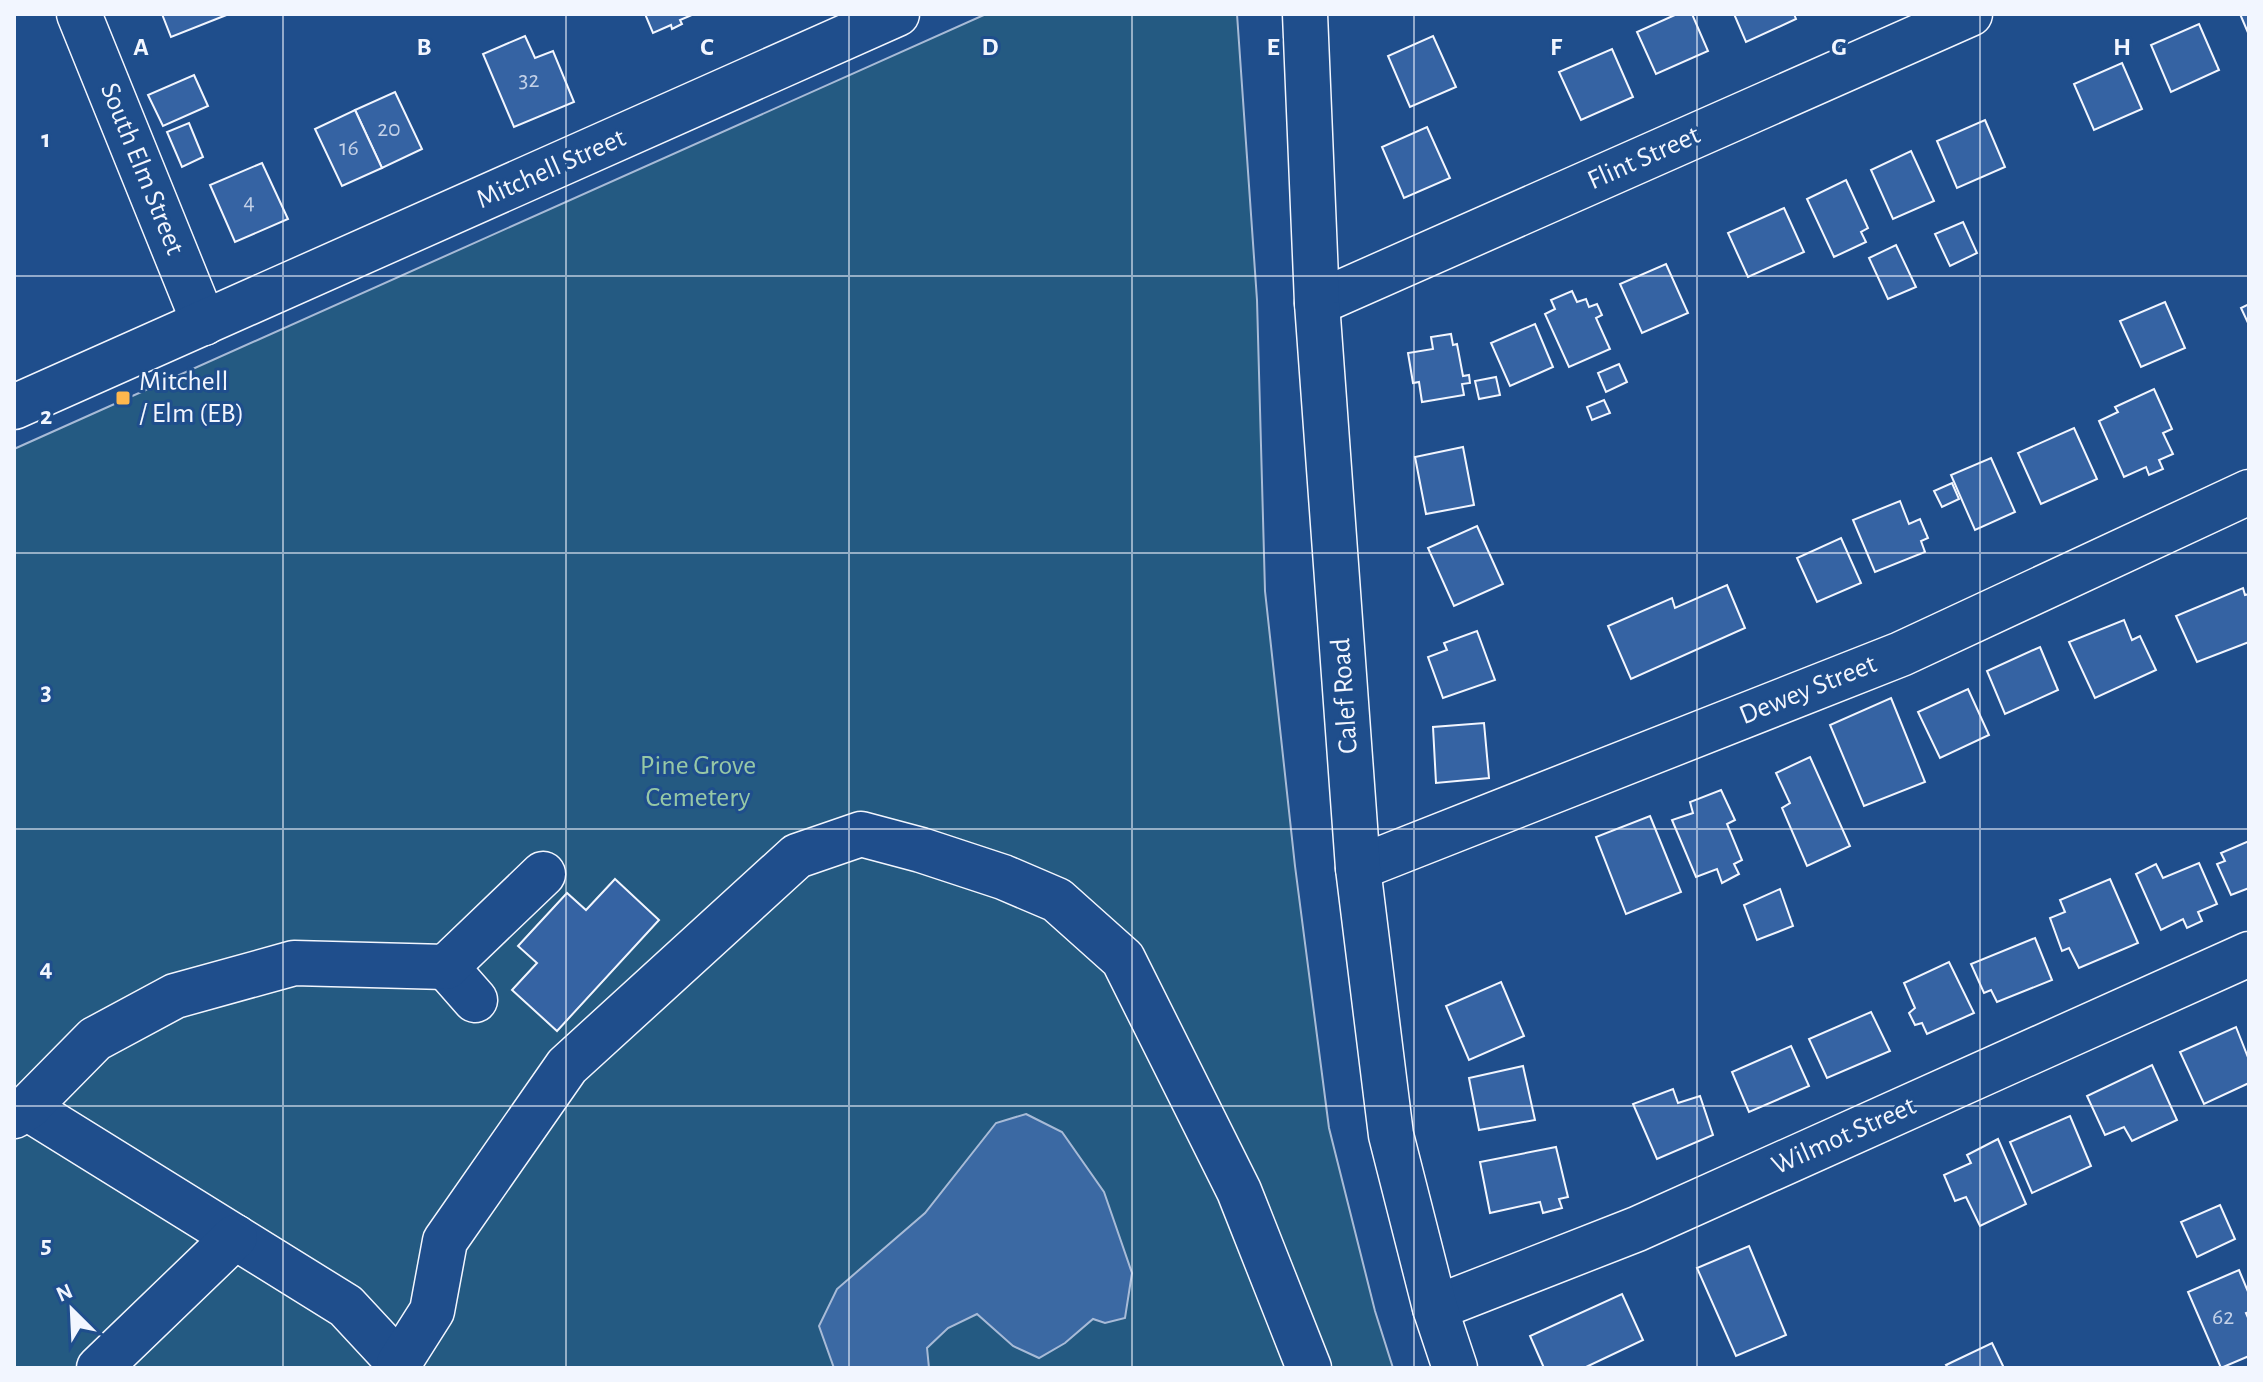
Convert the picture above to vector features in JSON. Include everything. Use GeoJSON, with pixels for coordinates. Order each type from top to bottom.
{"type":"FeatureCollection","features":[{"type":"Feature","properties":{"kind":"street","name":"South Elm Street"},"geometry":{"type":"LineString","coordinates":[[79,14],[204,323]]}},
{"type":"Feature","properties":{"kind":"street","name":"Mitchell Street"},"geometry":{"type":"LineString","coordinates":[[14,407],[897,14]]}},
{"type":"Feature","properties":{"kind":"street","name":"Calef Road"},"geometry":{"type":"LineString","coordinates":[[1305,14],[1317,303],[1358,868],[1391,1135],[1435,1308],[1455,1368]]}},
{"type":"Feature","properties":{"kind":"street","name":"Flint Street"},"geometry":{"type":"LineString","coordinates":[[1317,303],[1970,14]]}},
{"type":"Feature","properties":{"kind":"street","name":"Dewey Street"},"geometry":{"type":"LineString","coordinates":[[1358,868],[1901,654],[2249,492]]}},
{"type":"Feature","properties":{"kind":"street"},"geometry":{"type":"LineString","coordinates":[[543,874],[446,967],[294,963],[175,996],[95,1039],[21,1112],[346,1306],[400,1365],[432,1311],[445,1241],[567,1066],[797,856],[861,834],[989,872],[1057,900],[1123,959],[1239,1191],[1309,1368]]}},
{"type":"Feature","properties":{"kind":"street","name":"Wilmot Street"},"geometry":{"type":"LineString","coordinates":[[1435,1308],[1637,1229],[2249,954]]}},
{"type":"Feature","properties":{"kind":"street"},"geometry":{"type":"LineString","coordinates":[[446,967],[475,1000]]}},
{"type":"Feature","properties":{"kind":"street"},"geometry":{"type":"LineString","coordinates":[[99,1368],[235,1237]]}},
{"type":"Feature","properties":{"kind":"green space","name":"Pine Grove Cemetery"},"geometry":{"type":"Polygon","coordinates":[[[986,14],[1237,14],[1257,300],[1265,591],[1295,866],[1329,1128],[1375,1311],[1393,1368],[14,1368],[14,449],[986,14]]]}},
{"type":"Feature","properties":{"kind":"shaded area"},"geometry":{"type":"Polygon","coordinates":[[[1026,1114],[1062,1132],[1104,1192],[1132,1273],[1125,1318],[1105,1323],[1093,1319],[1065,1343],[1039,1358],[1013,1346],[977,1314],[948,1328],[927,1348],[929,1368],[834,1368],[819,1326],[837,1289],[925,1213],[996,1123],[1026,1114]]]}},
{"type":"Feature","properties":{"kind":"building"},"geometry":{"type":"Polygon","coordinates":[[[162,14],[229,14],[171,37],[162,14]]]}},
{"type":"Feature","properties":{"kind":"building"},"geometry":{"type":"Polygon","coordinates":[[[645,14],[694,14],[680,20],[682,24],[672,29],[671,25],[653,33],[645,14]]]}},
{"type":"Feature","properties":{"kind":"building"},"geometry":{"type":"Polygon","coordinates":[[[1677,14],[1692,14],[1708,51],[1656,74],[1637,32],[1677,14]]]}},
{"type":"Feature","properties":{"kind":"building"},"geometry":{"type":"Polygon","coordinates":[[[1734,14],[1794,14],[1796,19],[1746,42],[1734,14]]]}},
{"type":"Feature","properties":{"kind":"building"},"geometry":{"type":"Polygon","coordinates":[[[2240,14],[2249,14],[2249,35],[2240,14]]]}},
{"type":"Feature","properties":{"kind":"building"},"geometry":{"type":"Polygon","coordinates":[[[2199,24],[2219,70],[2171,92],[2151,45],[2199,24]]]}},
{"type":"Feature","properties":{"kind":"building"},"geometry":{"type":"Polygon","coordinates":[[[525,36],[535,58],[553,51],[574,102],[514,127],[483,54],[525,36]]]}},
{"type":"Feature","properties":{"kind":"building"},"geometry":{"type":"Polygon","coordinates":[[[1433,36],[1456,87],[1410,107],[1388,56],[1433,36]]]}},
{"type":"Feature","properties":{"kind":"building"},"geometry":{"type":"Polygon","coordinates":[[[1612,49],[1633,97],[1581,120],[1559,72],[1612,49]]]}},
{"type":"Feature","properties":{"kind":"building"},"geometry":{"type":"Polygon","coordinates":[[[2122,63],[2142,109],[2094,130],[2074,84],[2122,63]]]}},
{"type":"Feature","properties":{"kind":"building"},"geometry":{"type":"Polygon","coordinates":[[[194,75],[208,106],[163,126],[148,95],[194,75]]]}},
{"type":"Feature","properties":{"kind":"building"},"geometry":{"type":"Polygon","coordinates":[[[395,92],[422,149],[382,168],[355,110],[395,92]]]}},
{"type":"Feature","properties":{"kind":"building"},"geometry":{"type":"Polygon","coordinates":[[[355,110],[382,168],[342,186],[315,129],[355,110]]]}},
{"type":"Feature","properties":{"kind":"building"},"geometry":{"type":"Polygon","coordinates":[[[1985,120],[2005,167],[1957,188],[1937,141],[1985,120]]]}},
{"type":"Feature","properties":{"kind":"building"},"geometry":{"type":"Polygon","coordinates":[[[189,123],[203,157],[182,167],[167,132],[189,123]]]}},
{"type":"Feature","properties":{"kind":"building"},"geometry":{"type":"Polygon","coordinates":[[[1427,127],[1450,178],[1404,198],[1382,147],[1427,127]]]}},
{"type":"Feature","properties":{"kind":"building"},"geometry":{"type":"Polygon","coordinates":[[[1911,151],[1934,201],[1893,219],[1871,170],[1911,151]]]}},
{"type":"Feature","properties":{"kind":"building"},"geometry":{"type":"Polygon","coordinates":[[[262,163],[288,219],[235,242],[210,185],[262,163]]]}},
{"type":"Feature","properties":{"kind":"building"},"geometry":{"type":"Polygon","coordinates":[[[1846,180],[1868,228],[1861,232],[1866,242],[1834,257],[1807,199],[1846,180]]]}},
{"type":"Feature","properties":{"kind":"building"},"geometry":{"type":"Polygon","coordinates":[[[1784,208],[1804,252],[1748,277],[1728,233],[1784,208]]]}},
{"type":"Feature","properties":{"kind":"building"},"geometry":{"type":"Polygon","coordinates":[[[1963,222],[1977,253],[1950,266],[1935,234],[1963,222]]]}},
{"type":"Feature","properties":{"kind":"building"},"geometry":{"type":"Polygon","coordinates":[[[1896,245],[1916,287],[1888,299],[1869,258],[1896,245]]]}},
{"type":"Feature","properties":{"kind":"building"},"geometry":{"type":"Polygon","coordinates":[[[1666,264],[1688,313],[1642,333],[1620,284],[1666,264]]]}},
{"type":"Feature","properties":{"kind":"building"},"geometry":{"type":"Polygon","coordinates":[[[1572,291],[1577,302],[1586,299],[1589,307],[1597,304],[1602,315],[1596,318],[1610,349],[1569,367],[1545,314],[1555,309],[1551,300],[1572,291]]]}},
{"type":"Feature","properties":{"kind":"building"},"geometry":{"type":"Polygon","coordinates":[[[2165,302],[2185,348],[2141,367],[2120,321],[2165,302]]]}},
{"type":"Feature","properties":{"kind":"building"},"geometry":{"type":"Polygon","coordinates":[[[2249,304],[2249,325],[2241,308],[2249,304]]]}},
{"type":"Feature","properties":{"kind":"building"},"geometry":{"type":"Polygon","coordinates":[[[1535,324],[1553,367],[1510,386],[1491,343],[1535,324]]]}},
{"type":"Feature","properties":{"kind":"building"},"geometry":{"type":"Polygon","coordinates":[[[1451,334],[1453,345],[1457,344],[1463,376],[1469,375],[1470,383],[1462,384],[1464,395],[1422,402],[1419,382],[1413,383],[1408,353],[1433,349],[1431,337],[1451,334]]]}},
{"type":"Feature","properties":{"kind":"building"},"geometry":{"type":"Polygon","coordinates":[[[1619,364],[1627,382],[1606,392],[1598,373],[1619,364]]]}},
{"type":"Feature","properties":{"kind":"building"},"geometry":{"type":"Polygon","coordinates":[[[1496,377],[1500,395],[1479,399],[1475,381],[1496,377]]]}},
{"type":"Feature","properties":{"kind":"building"},"geometry":{"type":"Polygon","coordinates":[[[2154,389],[2172,429],[2163,433],[2173,454],[2159,460],[2163,469],[2149,475],[2146,467],[2124,477],[2099,421],[2118,412],[2115,407],[2154,389]]]}},
{"type":"Feature","properties":{"kind":"building"},"geometry":{"type":"Polygon","coordinates":[[[1604,400],[1610,413],[1592,420],[1587,407],[1604,400]]]}},
{"type":"Feature","properties":{"kind":"building"},"geometry":{"type":"Polygon","coordinates":[[[2074,428],[2097,479],[2041,504],[2018,453],[2074,428]]]}},
{"type":"Feature","properties":{"kind":"building"},"geometry":{"type":"Polygon","coordinates":[[[1463,447],[1474,505],[1426,514],[1415,457],[1463,447]]]}},
{"type":"Feature","properties":{"kind":"building"},"geometry":{"type":"Polygon","coordinates":[[[1991,458],[2015,512],[1975,530],[1951,475],[1991,458]]]}},
{"type":"Feature","properties":{"kind":"building"},"geometry":{"type":"Polygon","coordinates":[[[1952,483],[1959,499],[1942,507],[1934,491],[1952,483]]]}},
{"type":"Feature","properties":{"kind":"building"},"geometry":{"type":"Polygon","coordinates":[[[1900,501],[1909,524],[1920,519],[1928,538],[1921,541],[1925,552],[1875,572],[1853,520],[1900,501]]]}},
{"type":"Feature","properties":{"kind":"building"},"geometry":{"type":"Polygon","coordinates":[[[1477,526],[1503,584],[1454,606],[1428,548],[1477,526]]]}},
{"type":"Feature","properties":{"kind":"building"},"geometry":{"type":"Polygon","coordinates":[[[1841,538],[1861,583],[1817,602],[1797,558],[1841,538]]]}},
{"type":"Feature","properties":{"kind":"building"},"geometry":{"type":"Polygon","coordinates":[[[1727,585],[1745,628],[1631,679],[1608,626],[1672,598],[1675,608],[1727,585]]]}},
{"type":"Feature","properties":{"kind":"building"},"geometry":{"type":"Polygon","coordinates":[[[2243,588],[2245,595],[2249,594],[2249,642],[2197,662],[2176,616],[2243,588]]]}},
{"type":"Feature","properties":{"kind":"building"},"geometry":{"type":"Polygon","coordinates":[[[2124,620],[2132,640],[2140,636],[2156,670],[2095,698],[2069,642],[2124,620]]]}},
{"type":"Feature","properties":{"kind":"building"},"geometry":{"type":"Polygon","coordinates":[[[1477,631],[1495,680],[1443,698],[1428,657],[1447,650],[1444,643],[1477,631]]]}},
{"type":"Feature","properties":{"kind":"building"},"geometry":{"type":"Polygon","coordinates":[[[2040,647],[2058,690],[2005,714],[1987,671],[2040,647]]]}},
{"type":"Feature","properties":{"kind":"building"},"geometry":{"type":"Polygon","coordinates":[[[1968,689],[1989,735],[1940,758],[1918,712],[1968,689]]]}},
{"type":"Feature","properties":{"kind":"building"},"geometry":{"type":"Polygon","coordinates":[[[1891,698],[1925,782],[1864,806],[1830,725],[1891,698]]]}},
{"type":"Feature","properties":{"kind":"building"},"geometry":{"type":"Polygon","coordinates":[[[1484,723],[1489,778],[1436,783],[1433,727],[1484,723]]]}},
{"type":"Feature","properties":{"kind":"building"},"geometry":{"type":"Polygon","coordinates":[[[1810,757],[1850,846],[1807,866],[1782,808],[1790,803],[1776,773],[1810,757]]]}},
{"type":"Feature","properties":{"kind":"building"},"geometry":{"type":"Polygon","coordinates":[[[1721,790],[1735,820],[1727,824],[1742,860],[1734,864],[1739,874],[1722,883],[1717,869],[1696,877],[1672,820],[1693,813],[1690,802],[1721,790]]]}},
{"type":"Feature","properties":{"kind":"building"},"geometry":{"type":"Polygon","coordinates":[[[1650,816],[1681,892],[1626,914],[1596,837],[1650,816]]]}},
{"type":"Feature","properties":{"kind":"building"},"geometry":{"type":"Polygon","coordinates":[[[2249,841],[2249,888],[2231,895],[2217,864],[2225,861],[2221,853],[2249,841]]]}},
{"type":"Feature","properties":{"kind":"building"},"geometry":{"type":"Polygon","coordinates":[[[2199,863],[2217,904],[2198,912],[2202,921],[2187,928],[2183,919],[2161,930],[2136,874],[2156,864],[2163,878],[2199,863]]]}},
{"type":"Feature","properties":{"kind":"building"},"geometry":{"type":"Polygon","coordinates":[[[615,879],[659,920],[557,1031],[512,990],[537,963],[518,946],[567,893],[586,910],[615,879]]]}},
{"type":"Feature","properties":{"kind":"building"},"geometry":{"type":"Polygon","coordinates":[[[2110,879],[2138,943],[2079,968],[2069,948],[2062,951],[2050,918],[2065,912],[2060,900],[2110,879]]]}},
{"type":"Feature","properties":{"kind":"building"},"geometry":{"type":"Polygon","coordinates":[[[1780,889],[1793,926],[1757,940],[1744,905],[1780,889]]]}},
{"type":"Feature","properties":{"kind":"building"},"geometry":{"type":"Polygon","coordinates":[[[2035,938],[2052,980],[1997,1002],[1991,990],[1984,993],[1971,964],[2035,938]]]}},
{"type":"Feature","properties":{"kind":"building"},"geometry":{"type":"Polygon","coordinates":[[[1949,962],[1974,1013],[1927,1034],[1922,1023],[1915,1025],[1909,1013],[1915,1008],[1904,983],[1949,962]]]}},
{"type":"Feature","properties":{"kind":"building"},"geometry":{"type":"Polygon","coordinates":[[[1501,982],[1524,1036],[1469,1060],[1446,1006],[1501,982]]]}},
{"type":"Feature","properties":{"kind":"building"},"geometry":{"type":"Polygon","coordinates":[[[1871,1012],[1890,1051],[1827,1078],[1809,1039],[1871,1012]]]}},
{"type":"Feature","properties":{"kind":"building"},"geometry":{"type":"Polygon","coordinates":[[[2236,1027],[2249,1060],[2249,1083],[2204,1104],[2180,1052],[2236,1027]]]}},
{"type":"Feature","properties":{"kind":"building"},"geometry":{"type":"Polygon","coordinates":[[[1791,1046],[1809,1086],[1749,1112],[1732,1072],[1791,1046]]]}},
{"type":"Feature","properties":{"kind":"building"},"geometry":{"type":"Polygon","coordinates":[[[2152,1065],[2177,1120],[2132,1141],[2124,1127],[2105,1135],[2087,1096],[2152,1065]]]}},
{"type":"Feature","properties":{"kind":"building"},"geometry":{"type":"Polygon","coordinates":[[[1523,1066],[1535,1120],[1479,1130],[1469,1078],[1523,1066]]]}},
{"type":"Feature","properties":{"kind":"building"},"geometry":{"type":"Polygon","coordinates":[[[1673,1089],[1678,1103],[1700,1096],[1713,1135],[1657,1159],[1633,1104],[1673,1089]]]}},
{"type":"Feature","properties":{"kind":"building"},"geometry":{"type":"Polygon","coordinates":[[[2070,1116],[2091,1166],[2032,1193],[2010,1142],[2070,1116]]]}},
{"type":"Feature","properties":{"kind":"building"},"geometry":{"type":"Polygon","coordinates":[[[1998,1139],[2026,1204],[1980,1226],[1966,1197],[1955,1201],[1944,1175],[1971,1163],[1967,1155],[1998,1139]]]}},
{"type":"Feature","properties":{"kind":"building"},"geometry":{"type":"Polygon","coordinates":[[[1556,1147],[1568,1197],[1559,1199],[1562,1208],[1543,1213],[1540,1202],[1490,1213],[1480,1162],[1556,1147]]]}},
{"type":"Feature","properties":{"kind":"building"},"geometry":{"type":"Polygon","coordinates":[[[2220,1205],[2235,1239],[2197,1257],[2181,1222],[2220,1205]]]}},
{"type":"Feature","properties":{"kind":"building"},"geometry":{"type":"Polygon","coordinates":[[[1749,1246],[1786,1335],[1736,1356],[1697,1268],[1749,1246]]]}},
{"type":"Feature","properties":{"kind":"building"},"geometry":{"type":"Polygon","coordinates":[[[2239,1270],[2249,1294],[2249,1312],[2246,1313],[2249,1320],[2249,1356],[2221,1368],[2188,1292],[2239,1270]]]}},
{"type":"Feature","properties":{"kind":"building"},"geometry":{"type":"Polygon","coordinates":[[[1622,1294],[1643,1340],[1584,1368],[1544,1368],[1530,1336],[1622,1294]]]}},
{"type":"Feature","properties":{"kind":"building"},"geometry":{"type":"Polygon","coordinates":[[[1992,1343],[2004,1368],[1948,1368],[1946,1365],[1992,1343]]]}},
{"type":"Feature","properties":{"kind":"place","name":"Mitchell / Elm (EB)"},"geometry":{"type":"Point","coordinates":[123,398]}}]}
